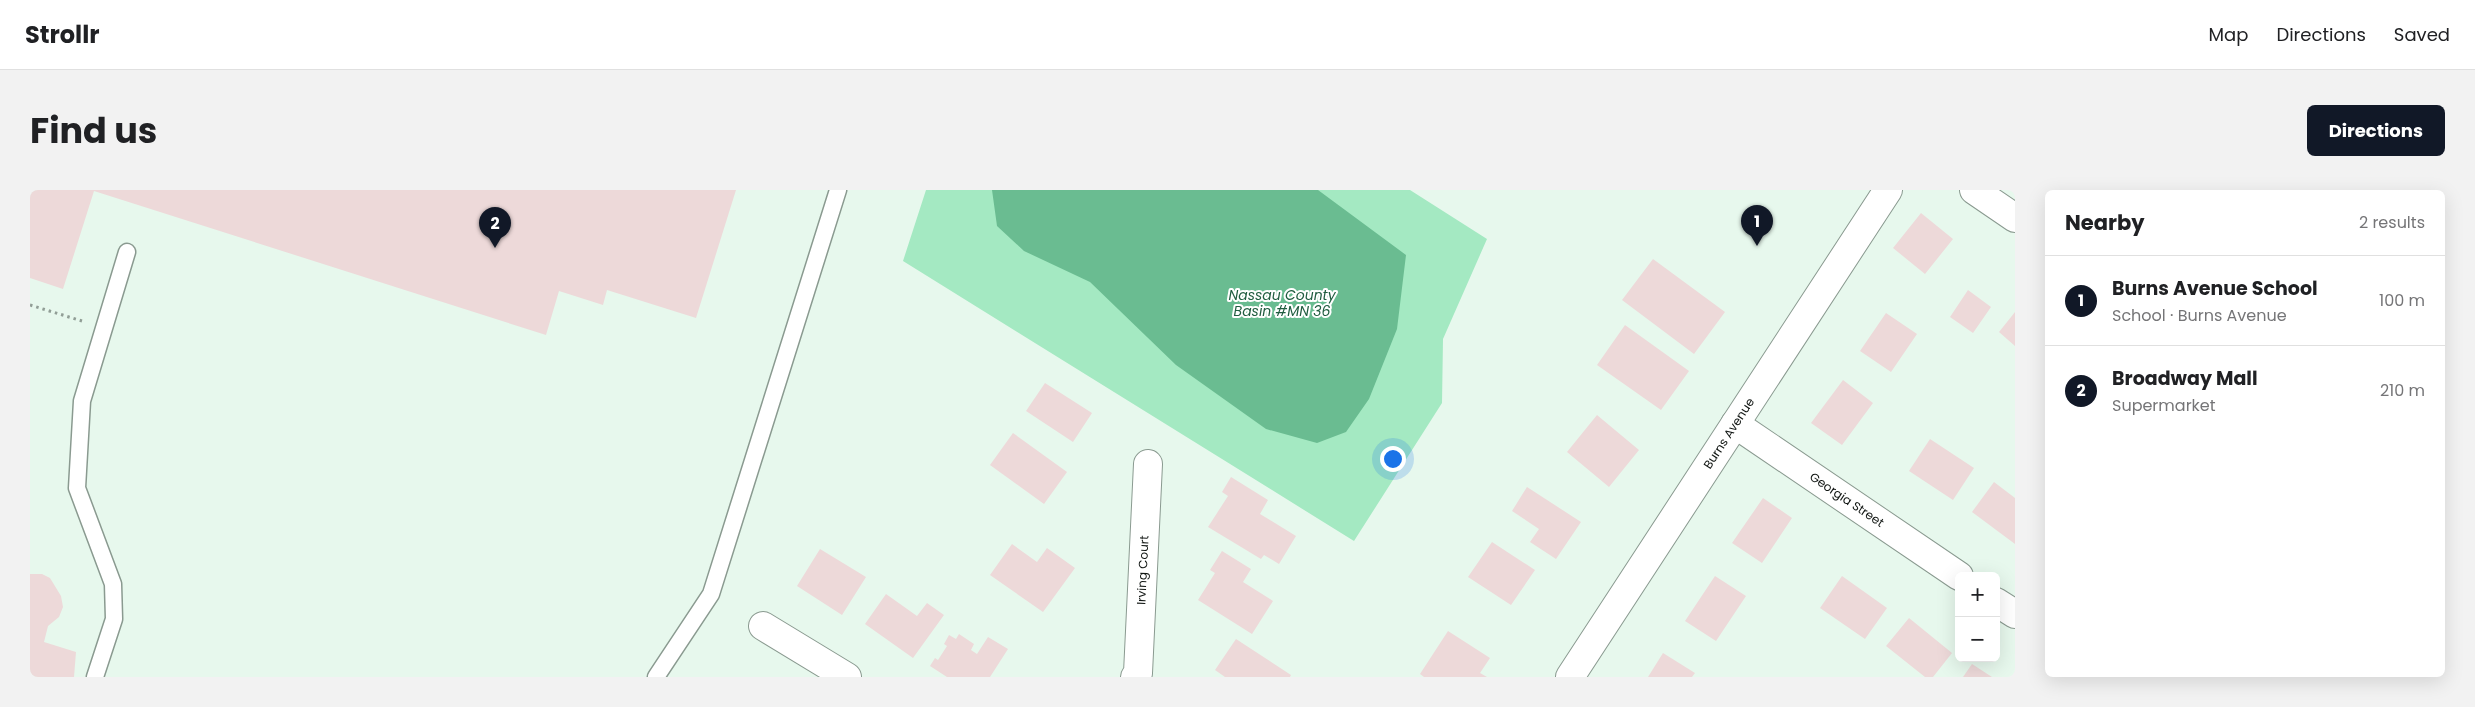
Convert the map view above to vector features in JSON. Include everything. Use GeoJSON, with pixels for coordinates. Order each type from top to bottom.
{"type":"FeatureCollection","features":[{"type":"Feature","properties":{"kind":"street","name":"Burns Avenue"},"geometry":{"type":"LineString","coordinates":[[1570,677],[1888,190]]}},
{"type":"Feature","properties":{"kind":"street"},"geometry":{"type":"LineString","coordinates":[[1974,190],[2015,218]]}},
{"type":"Feature","properties":{"kind":"street","name":"Georgia Street"},"geometry":{"type":"LineString","coordinates":[[1735,424],[1955,573]]}},
{"type":"Feature","properties":{"kind":"street","name":"Irving Court"},"geometry":{"type":"LineString","coordinates":[[1135,677],[1138,673],[1148,464]]}},
{"type":"Feature","properties":{"kind":"street"},"geometry":{"type":"LineString","coordinates":[[2000,605],[2015,614]]}},
{"type":"Feature","properties":{"kind":"street"},"geometry":{"type":"LineString","coordinates":[[763,626],[847,677]]}},
{"type":"Feature","properties":{"kind":"lane"},"geometry":{"type":"LineString","coordinates":[[656,677],[711,594],[838,190]]}},
{"type":"Feature","properties":{"kind":"lane"},"geometry":{"type":"LineString","coordinates":[[95,677],[114,619],[113,584],[77,488],[82,401],[127,252]]}},
{"type":"Feature","properties":{"kind":"path"},"geometry":{"type":"LineString","coordinates":[[30,305],[104,328]]}},
{"type":"Feature","properties":{"kind":"shaded area"},"geometry":{"type":"Polygon","coordinates":[[[926,190],[1410,190],[1487,239],[1443,339],[1442,403],[1354,541],[903,261],[926,190]]]}},
{"type":"Feature","properties":{"kind":"water","name":"Nassau County Basin #MN 36"},"geometry":{"type":"Polygon","coordinates":[[[992,190],[1318,190],[1406,255],[1397,329],[1369,399],[1346,432],[1317,443],[1266,429],[1176,365],[1090,282],[1024,251],[997,226],[992,190]]]}},
{"type":"Feature","properties":{"kind":"building"},"geometry":{"type":"Polygon","coordinates":[[[30,190],[736,190],[696,318],[607,290],[603,305],[559,291],[546,335],[94,191],[63,289],[30,278],[30,190]]]}},
{"type":"Feature","properties":{"kind":"building"},"geometry":{"type":"Polygon","coordinates":[[[1921,213],[1953,239],[1925,274],[1893,248],[1921,213]]]}},
{"type":"Feature","properties":{"kind":"building"},"geometry":{"type":"Polygon","coordinates":[[[1653,259],[1725,312],[1694,354],[1622,300],[1653,259]]]}},
{"type":"Feature","properties":{"kind":"building"},"geometry":{"type":"Polygon","coordinates":[[[1968,290],[1991,307],[1973,333],[1950,317],[1968,290]]]}},
{"type":"Feature","properties":{"kind":"building"},"geometry":{"type":"Polygon","coordinates":[[[2015,312],[2015,346],[1999,332],[2015,312]]]}},
{"type":"Feature","properties":{"kind":"building"},"geometry":{"type":"Polygon","coordinates":[[[1886,313],[1917,334],[1891,372],[1860,351],[1886,313]]]}},
{"type":"Feature","properties":{"kind":"building"},"geometry":{"type":"Polygon","coordinates":[[[1625,325],[1689,371],[1661,410],[1597,365],[1625,325]]]}},
{"type":"Feature","properties":{"kind":"building"},"geometry":{"type":"Polygon","coordinates":[[[1843,380],[1873,403],[1842,445],[1811,423],[1843,380]]]}},
{"type":"Feature","properties":{"kind":"building"},"geometry":{"type":"Polygon","coordinates":[[[1045,383],[1092,413],[1073,442],[1026,411],[1045,383]]]}},
{"type":"Feature","properties":{"kind":"building"},"geometry":{"type":"Polygon","coordinates":[[[1597,415],[1639,450],[1609,487],[1567,452],[1597,415]]]}},
{"type":"Feature","properties":{"kind":"building"},"geometry":{"type":"Polygon","coordinates":[[[1013,433],[1067,472],[1044,504],[990,465],[1013,433]]]}},
{"type":"Feature","properties":{"kind":"building"},"geometry":{"type":"Polygon","coordinates":[[[1930,439],[1974,468],[1953,500],[1909,471],[1930,439]]]}},
{"type":"Feature","properties":{"kind":"building"},"geometry":{"type":"Polygon","coordinates":[[[1231,477],[1268,500],[1260,514],[1296,536],[1279,564],[1264,555],[1261,559],[1208,527],[1228,496],[1222,492],[1231,477]]]}},
{"type":"Feature","properties":{"kind":"building"},"geometry":{"type":"Polygon","coordinates":[[[1994,482],[2015,498],[2015,544],[1972,512],[1994,482]]]}},
{"type":"Feature","properties":{"kind":"building"},"geometry":{"type":"Polygon","coordinates":[[[1527,487],[1581,522],[1556,559],[1530,542],[1539,529],[1512,511],[1527,487]]]}},
{"type":"Feature","properties":{"kind":"building"},"geometry":{"type":"Polygon","coordinates":[[[1763,498],[1792,518],[1762,563],[1732,543],[1763,498]]]}},
{"type":"Feature","properties":{"kind":"building"},"geometry":{"type":"Polygon","coordinates":[[[1492,542],[1535,570],[1511,605],[1468,577],[1492,542]]]}},
{"type":"Feature","properties":{"kind":"building"},"geometry":{"type":"Polygon","coordinates":[[[1012,544],[1037,562],[1047,548],[1075,568],[1043,612],[990,575],[1012,544]]]}},
{"type":"Feature","properties":{"kind":"building"},"geometry":{"type":"Polygon","coordinates":[[[820,549],[866,577],[842,615],[797,586],[820,549]]]}},
{"type":"Feature","properties":{"kind":"building"},"geometry":{"type":"Polygon","coordinates":[[[1222,551],[1251,569],[1243,582],[1273,601],[1252,634],[1198,600],[1215,573],[1210,570],[1222,551]]]}},
{"type":"Feature","properties":{"kind":"building"},"geometry":{"type":"Polygon","coordinates":[[[30,574],[42,574],[50,578],[61,596],[63,607],[59,617],[48,626],[44,642],[76,652],[74,677],[30,677],[30,574]]]}},
{"type":"Feature","properties":{"kind":"building"},"geometry":{"type":"Polygon","coordinates":[[[1715,576],[1746,596],[1716,641],[1685,621],[1715,576]]]}},
{"type":"Feature","properties":{"kind":"building"},"geometry":{"type":"Polygon","coordinates":[[[1842,576],[1887,608],[1865,639],[1820,608],[1842,576]]]}},
{"type":"Feature","properties":{"kind":"building"},"geometry":{"type":"Polygon","coordinates":[[[886,594],[917,616],[927,603],[944,615],[913,658],[865,624],[886,594]]]}},
{"type":"Feature","properties":{"kind":"building"},"geometry":{"type":"Polygon","coordinates":[[[1909,618],[1952,653],[1933,677],[1925,677],[1886,646],[1909,618]]]}},
{"type":"Feature","properties":{"kind":"building"},"geometry":{"type":"Polygon","coordinates":[[[1448,631],[1490,658],[1480,673],[1487,677],[1424,677],[1420,674],[1448,631]]]}},
{"type":"Feature","properties":{"kind":"building"},"geometry":{"type":"Polygon","coordinates":[[[959,634],[974,644],[971,650],[977,654],[988,637],[1008,649],[990,677],[947,677],[930,666],[935,658],[938,660],[947,646],[944,644],[949,635],[956,639],[959,634]]]}},
{"type":"Feature","properties":{"kind":"building"},"geometry":{"type":"Polygon","coordinates":[[[1236,639],[1291,675],[1290,677],[1225,677],[1215,670],[1236,639]]]}},
{"type":"Feature","properties":{"kind":"building"},"geometry":{"type":"Polygon","coordinates":[[[1663,653],[1695,673],[1692,677],[1648,677],[1663,653]]]}},
{"type":"Feature","properties":{"kind":"building"},"geometry":{"type":"Polygon","coordinates":[[[1972,664],[1992,677],[1963,677],[1972,664]]]}},
{"type":"Feature","properties":{"kind":"place","name":"Burns Avenue School"},"geometry":{"type":"Point","coordinates":[1757,246]}},
{"type":"Feature","properties":{"kind":"place","name":"Broadway Mall"},"geometry":{"type":"Point","coordinates":[495,248]}}]}
